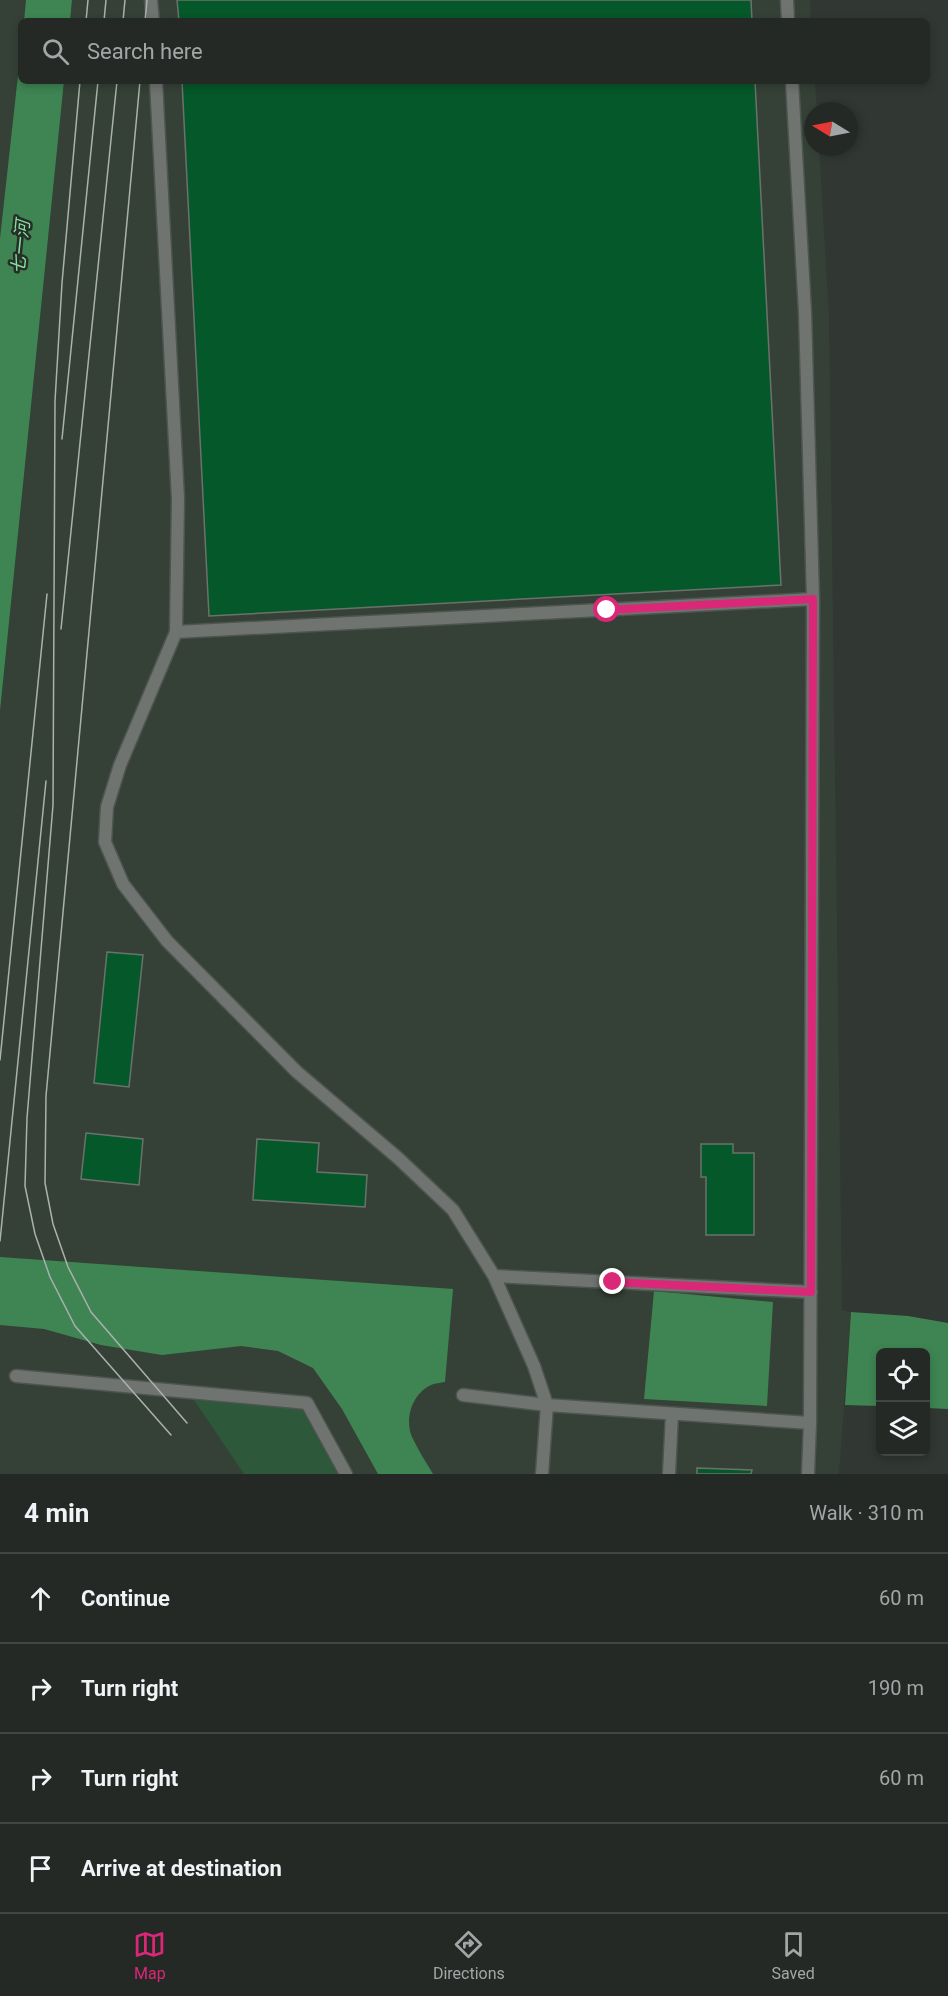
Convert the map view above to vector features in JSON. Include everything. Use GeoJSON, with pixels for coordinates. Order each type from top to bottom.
{"type":"FeatureCollection","features":[{"type":"Feature","properties":{"kind":"lane"},"geometry":{"type":"LineString","coordinates":[[152,0],[153,18]]}},
{"type":"Feature","properties":{"kind":"lane"},"geometry":{"type":"LineString","coordinates":[[787,0],[788,18]]}},
{"type":"Feature","properties":{"kind":"lane"},"geometry":{"type":"LineString","coordinates":[[156,84],[178,499],[176,632],[120,765],[107,807],[105,842],[123,884],[167,941],[297,1072],[398,1158],[453,1210],[495,1276],[534,1366],[547,1405],[542,1474]]}},
{"type":"Feature","properties":{"kind":"lane"},"geometry":{"type":"LineString","coordinates":[[792,84],[805,312],[813,599],[811,1292],[808,1474]]}},
{"type":"Feature","properties":{"kind":"lane"},"geometry":{"type":"LineString","coordinates":[[176,632],[813,599]]}},
{"type":"Feature","properties":{"kind":"lane"},"geometry":{"type":"LineString","coordinates":[[495,1276],[811,1292]]}},
{"type":"Feature","properties":{"kind":"lane"},"geometry":{"type":"LineString","coordinates":[[16,1376],[307,1403],[346,1474]]}},
{"type":"Feature","properties":{"kind":"lane"},"geometry":{"type":"LineString","coordinates":[[463,1395],[547,1405],[810,1423]]}},
{"type":"Feature","properties":{"kind":"lane"},"geometry":{"type":"LineString","coordinates":[[669,1474],[672,1414]]}},
{"type":"Feature","properties":{"kind":"shaded area"},"geometry":{"type":"Polygon","coordinates":[[[0,0],[26,0],[24,18],[18,18],[18,75],[0,238],[0,0]]]}},
{"type":"Feature","properties":{"kind":"shaded area"},"geometry":{"type":"Polygon","coordinates":[[[72,0],[810,0],[811,18],[70,18],[72,0]]]}},
{"type":"Feature","properties":{"kind":"shaded area"},"geometry":{"type":"Polygon","coordinates":[[[64,84],[815,84],[816,102],[804,102],[804,156],[820,156],[829,317],[842,1310],[851,1312],[839,1474],[0,1474],[0,711],[64,84]]]}},
{"type":"Feature","properties":{"kind":"shaded area"},"geometry":{"type":"Polygon","coordinates":[[[194,1400],[302,1408],[338,1474],[244,1474],[194,1400]]]}},
{"type":"Feature","properties":{"kind":"water"},"geometry":{"type":"Polygon","coordinates":[[[26,0],[72,0],[70,18],[24,18],[26,0]]]}},
{"type":"Feature","properties":{"kind":"water","name":"七一河"},"geometry":{"type":"Polygon","coordinates":[[[18,75],[18,84],[64,84],[0,711],[0,238],[18,75]]]}},
{"type":"Feature","properties":{"kind":"water"},"geometry":{"type":"Polygon","coordinates":[[[0,1257],[453,1289],[445,1382],[433,1384],[419,1394],[412,1407],[409,1422],[412,1437],[433,1474],[378,1474],[342,1409],[313,1368],[278,1351],[241,1346],[162,1355],[101,1345],[44,1329],[0,1325],[0,1257]]]}},
{"type":"Feature","properties":{"kind":"water"},"geometry":{"type":"Polygon","coordinates":[[[654,1291],[773,1302],[767,1406],[644,1399],[654,1291]]]}},
{"type":"Feature","properties":{"kind":"water"},"geometry":{"type":"Polygon","coordinates":[[[851,1312],[908,1316],[948,1323],[948,1409],[930,1408],[930,1348],[876,1348],[876,1406],[845,1405],[851,1312]]]}},
{"type":"Feature","properties":{"kind":"building"},"geometry":{"type":"Polygon","coordinates":[[[177,0],[751,0],[752,18],[179,18],[177,0]]]}},
{"type":"Feature","properties":{"kind":"building"},"geometry":{"type":"Polygon","coordinates":[[[182,84],[755,84],[781,585],[209,616],[182,84]]]}},
{"type":"Feature","properties":{"kind":"building"},"geometry":{"type":"Polygon","coordinates":[[[107,952],[143,955],[129,1087],[94,1083],[107,952]]]}},
{"type":"Feature","properties":{"kind":"building"},"geometry":{"type":"Polygon","coordinates":[[[86,1133],[143,1139],[139,1185],[81,1179],[86,1133]]]}},
{"type":"Feature","properties":{"kind":"building"},"geometry":{"type":"Polygon","coordinates":[[[257,1139],[319,1143],[317,1172],[367,1175],[365,1207],[253,1200],[257,1139]]]}},
{"type":"Feature","properties":{"kind":"building"},"geometry":{"type":"Polygon","coordinates":[[[701,1144],[733,1144],[733,1153],[754,1153],[754,1235],[706,1235],[706,1177],[701,1177],[701,1144]]]}},
{"type":"Feature","properties":{"kind":"building"},"geometry":{"type":"Polygon","coordinates":[[[697,1468],[752,1470],[751,1474],[697,1474],[697,1468]]]}},
{"type":"Feature","properties":{"kind":"tram line"},"geometry":{"type":"LineString","coordinates":[[86,18],[88,0]]}},
{"type":"Feature","properties":{"kind":"tram line"},"geometry":{"type":"LineString","coordinates":[[104,18],[106,0]]}},
{"type":"Feature","properties":{"kind":"tram line"},"geometry":{"type":"LineString","coordinates":[[123,18],[125,0]]}},
{"type":"Feature","properties":{"kind":"tram line"},"geometry":{"type":"LineString","coordinates":[[145,18],[147,0]]}},
{"type":"Feature","properties":{"kind":"tram line"},"geometry":{"type":"LineString","coordinates":[[80,84],[62,283],[55,401],[53,805],[27,1118],[25,1186],[35,1234],[50,1277],[75,1326],[171,1435]]}},
{"type":"Feature","properties":{"kind":"tram line"},"geometry":{"type":"LineString","coordinates":[[62,439],[98,84]]}},
{"type":"Feature","properties":{"kind":"tram line"},"geometry":{"type":"LineString","coordinates":[[61,629],[117,84]]}},
{"type":"Feature","properties":{"kind":"tram line"},"geometry":{"type":"LineString","coordinates":[[140,84],[46,1096],[45,1183],[53,1224],[68,1267],[91,1312],[187,1423]]}},
{"type":"Feature","properties":{"kind":"tram line"},"geometry":{"type":"LineString","coordinates":[[0,1060],[47,594]]}},
{"type":"Feature","properties":{"kind":"tram line"},"geometry":{"type":"LineString","coordinates":[[0,1241],[46,781]]}},
{"type":"Feature","properties":{"kind":"route"},"geometry":{"type":"LineString","coordinates":[[607,610],[813,599],[811,1292],[613,1282]]}}]}
